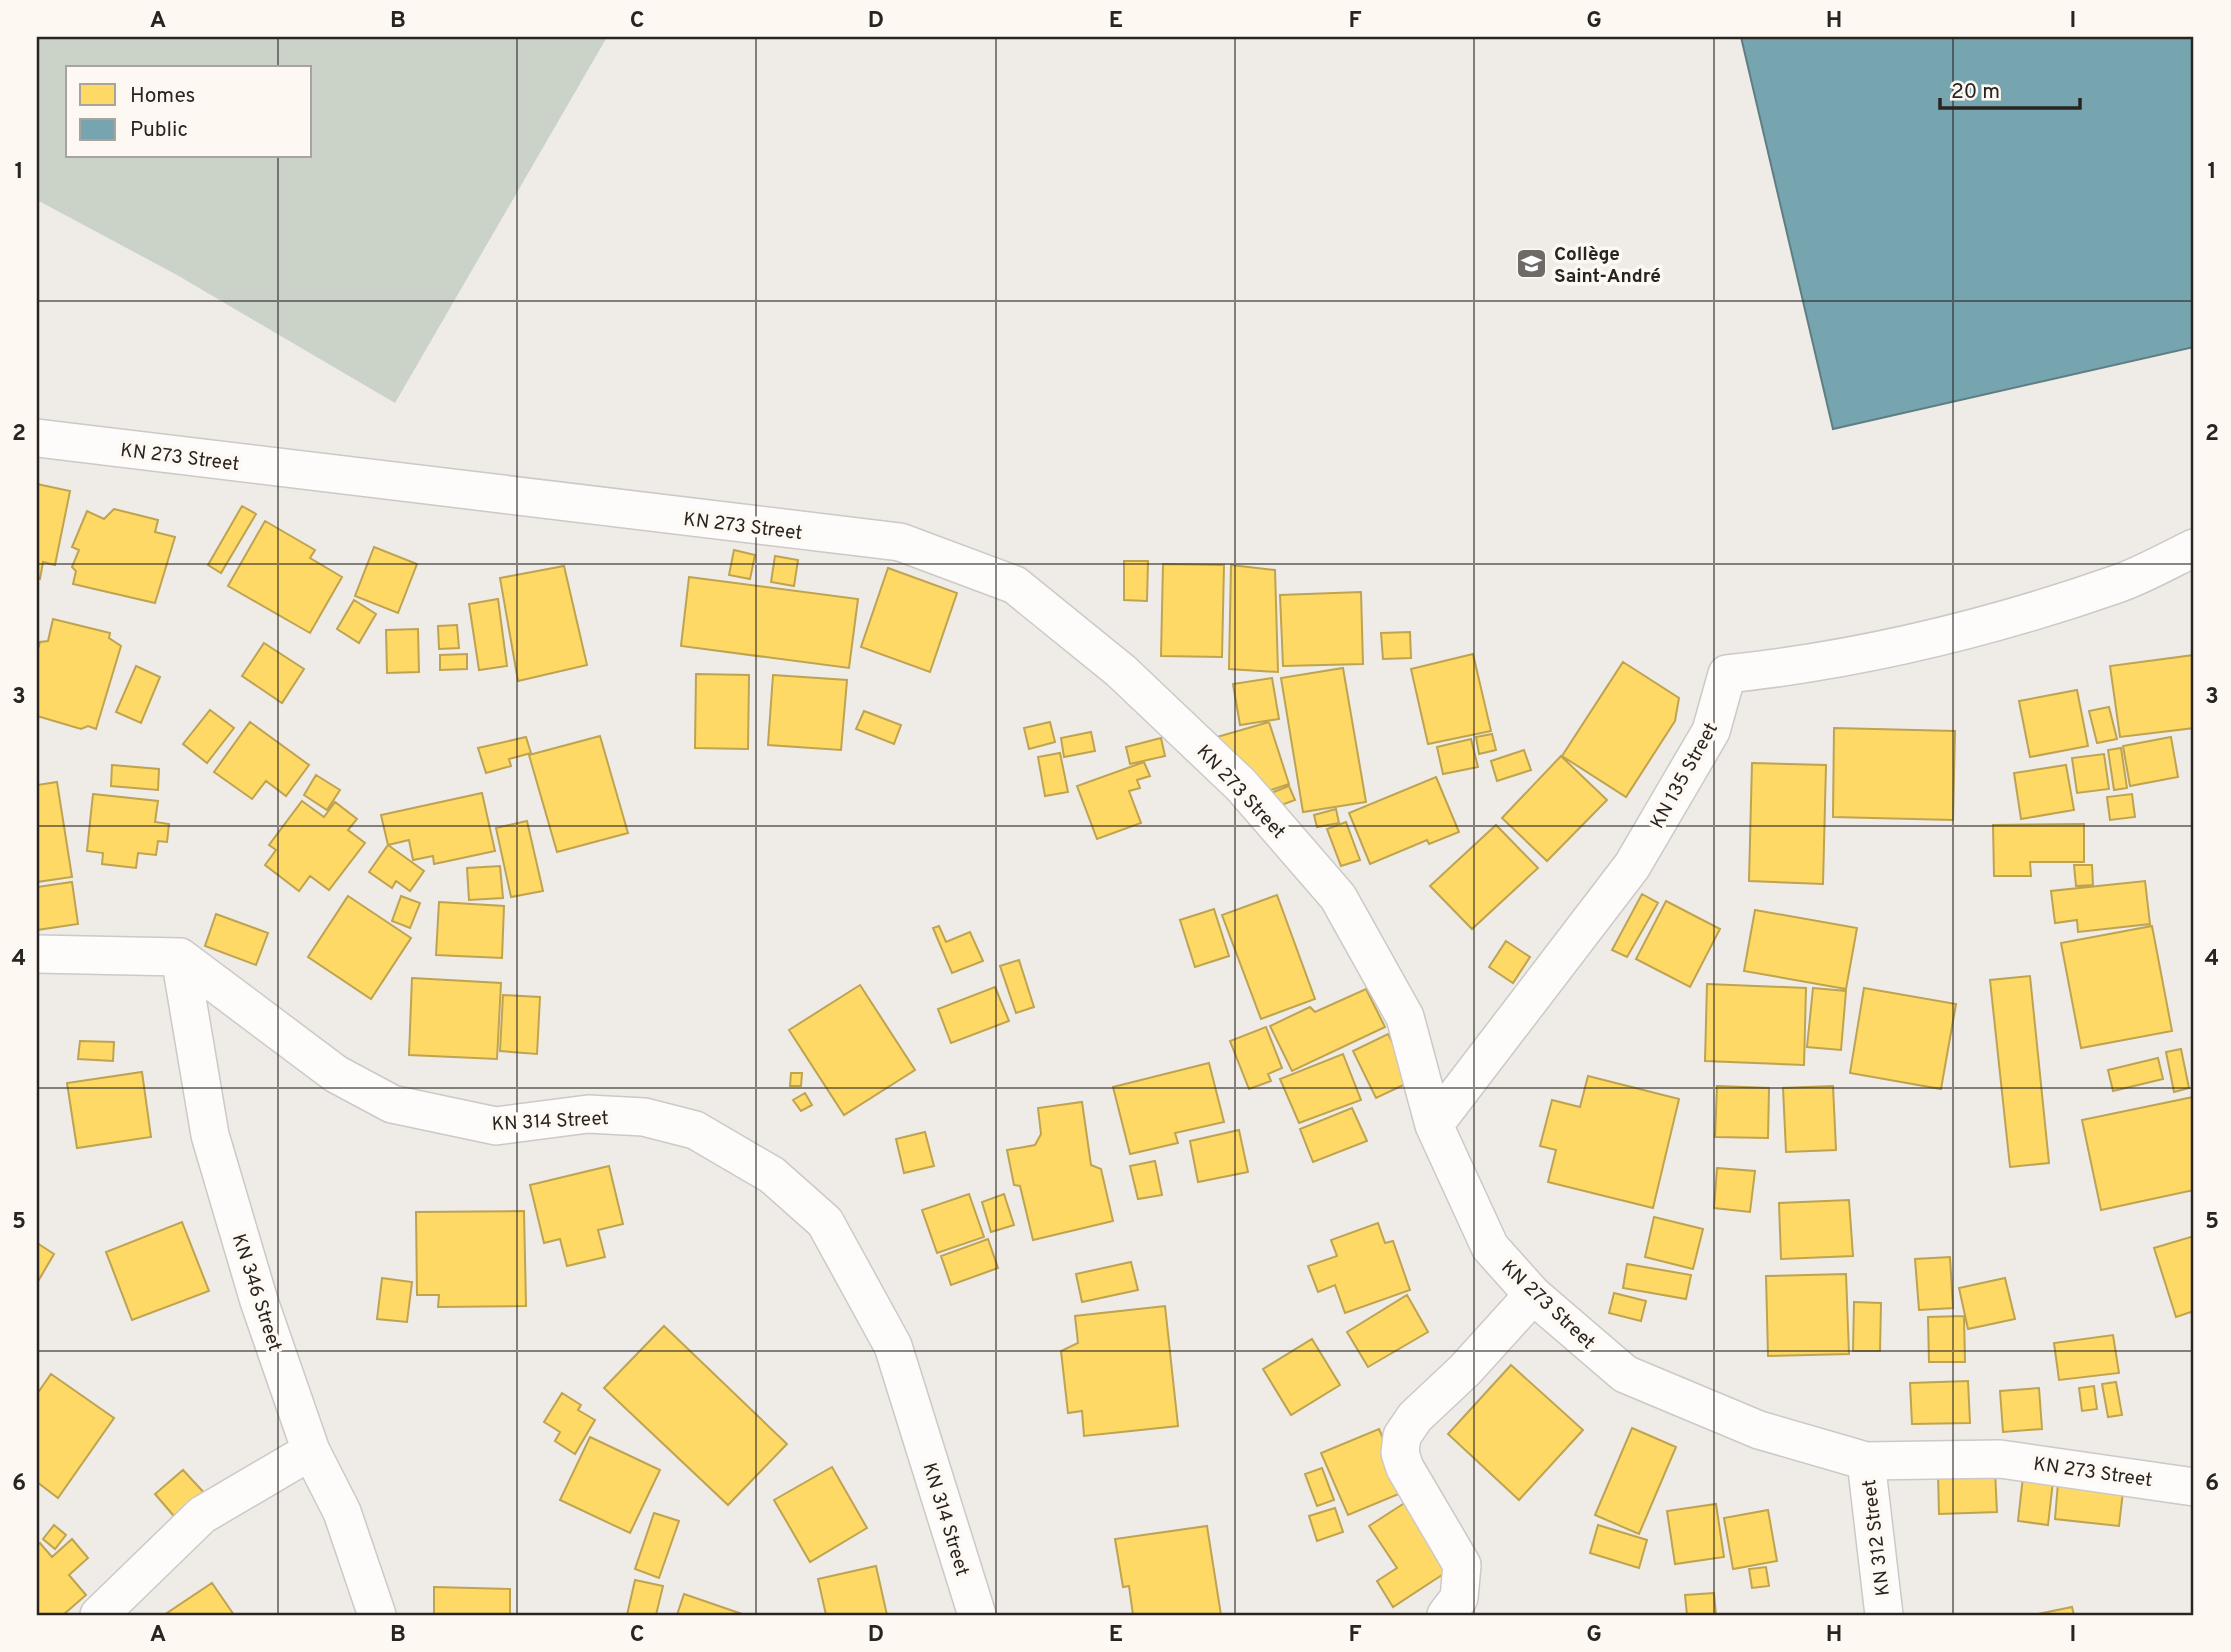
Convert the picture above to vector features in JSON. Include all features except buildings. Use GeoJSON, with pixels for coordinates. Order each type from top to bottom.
{"type":"FeatureCollection","features":[{"type":"Feature","properties":{"kind":"street","name":"KN 273 Street"},"geometry":{"type":"LineString","coordinates":[[37,438],[900,542],[1015,584],[1121,671],[1241,785],[1338,897],[1405,1017],[1434,1125],[1490,1247],[1533,1295],[1625,1374],[1759,1430],[1866,1461],[2000,1459],[2194,1487]]}},
{"type":"Feature","properties":{"kind":"street","name":"KN 135 Street"},"geometry":{"type":"LineString","coordinates":[[1434,1125],[1632,866],[1711,732],[1727,674],[1799,666],[1960,632],[2119,584],[2194,548]]}},
{"type":"Feature","properties":{"kind":"street"},"geometry":{"type":"LineString","coordinates":[[37,954],[180,957]]}},
{"type":"Feature","properties":{"kind":"street","name":"KN 346 Street"},"geometry":{"type":"LineString","coordinates":[[180,957],[210,1135],[259,1301],[311,1451],[342,1512],[377,1615]]}},
{"type":"Feature","properties":{"kind":"street","name":"KN 314 Street"},"geometry":{"type":"LineString","coordinates":[[180,957],[336,1074],[392,1104],[496,1126],[588,1114],[644,1117],[695,1130],[772,1175],[825,1222],[893,1346],[977,1615]]}},
{"type":"Feature","properties":{"kind":"street"},"geometry":{"type":"LineString","coordinates":[[1446,1615],[1459,1598],[1462,1565],[1405,1468],[1400,1453],[1402,1436],[1415,1417],[1465,1370],[1533,1295]]}},
{"type":"Feature","properties":{"kind":"street"},"geometry":{"type":"LineString","coordinates":[[100,1615],[202,1515],[311,1451]]}},
{"type":"Feature","properties":{"kind":"street","name":"KN 312 Street"},"geometry":{"type":"LineString","coordinates":[[1866,1461],[1884,1615]]}},
{"type":"Feature","properties":{"kind":"shaded area"},"geometry":{"type":"Polygon","coordinates":[[[37,37],[607,37],[395,403],[177,275],[37,200],[37,37]]]}},
{"type":"Feature","properties":{"kind":"place","name":"Collège Saint-André"},"geometry":{"type":"Point","coordinates":[1531,264]}}]}
